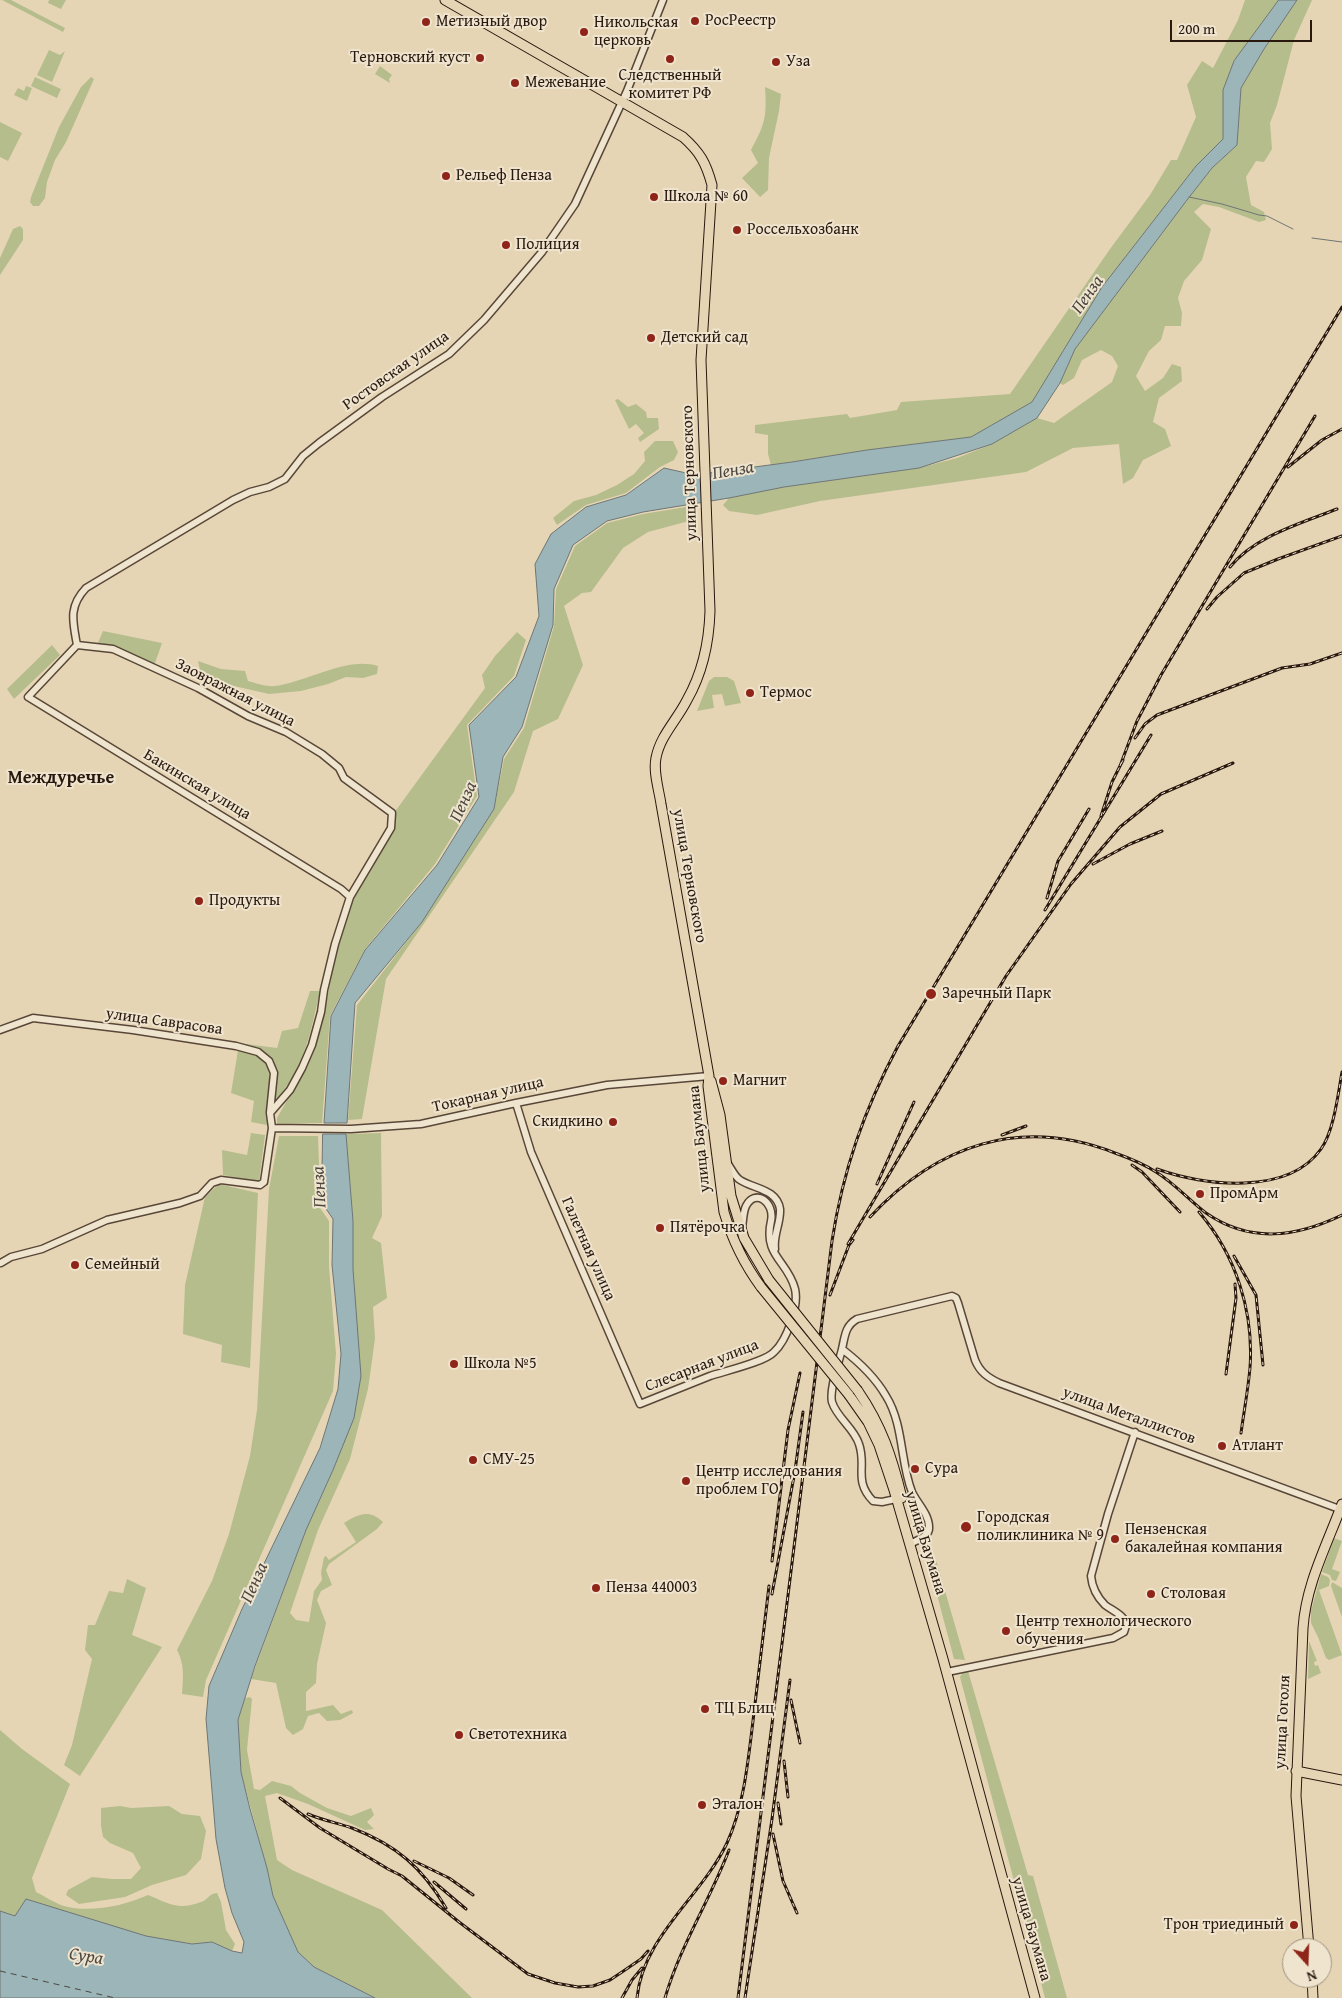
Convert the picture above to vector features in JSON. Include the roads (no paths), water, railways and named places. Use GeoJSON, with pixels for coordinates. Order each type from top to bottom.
{"type":"FeatureCollection","features":[{"type":"Feature","properties":{"kind":"main road","name":"улица Терновского"},"geometry":{"type":"LineString","coordinates":[[445,0],[683,137],[697,149],[707,168],[712,185],[701,360],[710,612],[709,641],[698,681],[660,743],[656,760],[661,804],[709,1076]]}},
{"type":"Feature","properties":{"kind":"main road","name":"улица Баумана"},"geometry":{"type":"LineString","coordinates":[[709,1076],[717,1099],[731,1196],[741,1232],[769,1280],[854,1393],[879,1445],[929,1607],[1035,1998]]}},
{"type":"Feature","properties":{"kind":"main road","name":"улица Баумана"},"geometry":{"type":"LineString","coordinates":[[709,1076],[710,1100],[724,1212],[730,1231],[740,1254],[761,1287],[854,1393],[871,1409],[889,1447],[926,1588],[929,1607]]}},
{"type":"Feature","properties":{"kind":"main road","name":"улица Гоголя"},"geometry":{"type":"LineString","coordinates":[[1308,1938],[1299,1842],[1296,1771],[1305,1607],[1316,1571],[1341,1508]]}},
{"type":"Feature","properties":{"kind":"main road"},"geometry":{"type":"LineString","coordinates":[[1296,1771],[1342,1780]]}},
{"type":"Feature","properties":{"kind":"street","name":"Ростовская улица"},"geometry":{"type":"LineString","coordinates":[[77,645],[72,614],[79,596],[86,588],[233,500],[250,492],[269,488],[285,479],[303,456],[319,443],[382,397],[449,354],[484,320],[558,231],[575,204],[622,101],[663,0]]}},
{"type":"Feature","properties":{"kind":"street","name":"Бакинская улица"},"geometry":{"type":"LineString","coordinates":[[77,645],[28,697],[341,889],[350,897]]}},
{"type":"Feature","properties":{"kind":"street","name":"Заовражная улица"},"geometry":{"type":"LineString","coordinates":[[77,645],[113,649],[198,688],[248,716],[286,732],[322,754],[339,768],[344,778],[392,812],[391,828],[350,897]]}},
{"type":"Feature","properties":{"kind":"street"},"geometry":{"type":"LineString","coordinates":[[270,1113],[290,1090],[312,1045],[322,1012],[324,990],[335,944],[350,897]]}},
{"type":"Feature","properties":{"kind":"street","name":"улица Саврасова"},"geometry":{"type":"LineString","coordinates":[[0,1030],[33,1018],[133,1030],[236,1046],[258,1052],[269,1061],[274,1073],[270,1113],[272,1128],[264,1182],[260,1185],[221,1180],[212,1183],[200,1196],[180,1203],[106,1220],[42,1249],[11,1257],[1,1263]]}},
{"type":"Feature","properties":{"kind":"street","name":"Токарная улица"},"geometry":{"type":"LineString","coordinates":[[272,1128],[351,1129],[421,1124],[607,1085],[709,1076]]}},
{"type":"Feature","properties":{"kind":"street","name":"Галетная улица"},"geometry":{"type":"LineString","coordinates":[[516,1103],[523,1132],[531,1152],[640,1404]]}},
{"type":"Feature","properties":{"kind":"street"},"geometry":{"type":"LineString","coordinates":[[727,1163],[738,1179],[769,1192],[776,1199],[780,1208],[774,1239],[775,1255]]}},
{"type":"Feature","properties":{"kind":"street"},"geometry":{"type":"LineString","coordinates":[[741,1232],[746,1206],[753,1199],[764,1199],[772,1210],[768,1234],[775,1255]]}},
{"type":"Feature","properties":{"kind":"street","name":"Слесарная улица"},"geometry":{"type":"LineString","coordinates":[[640,1404],[774,1353],[792,1321],[796,1304],[796,1290],[791,1278],[775,1255]]}},
{"type":"Feature","properties":{"kind":"street","name":"улица Металлистов"},"geometry":{"type":"LineString","coordinates":[[842,1349],[846,1329],[851,1323],[867,1316],[952,1296],[956,1298],[975,1360],[985,1376],[999,1383],[1341,1508]]}},
{"type":"Feature","properties":{"kind":"street"},"geometry":{"type":"LineString","coordinates":[[896,1499],[874,1501],[866,1493],[862,1483],[862,1454],[860,1445],[855,1433],[832,1402],[832,1393],[842,1349],[859,1362],[876,1381],[893,1409],[912,1492],[925,1514],[929,1527],[929,1531],[922,1539],[914,1542]]}},
{"type":"Feature","properties":{"kind":"street"},"geometry":{"type":"LineString","coordinates":[[947,1672],[1113,1638],[1124,1632],[1125,1623],[1121,1616],[1100,1599],[1092,1585],[1091,1576],[1135,1432]]}},
{"type":"Feature","properties":{"kind":"water","name":"Пенза"},"geometry":{"type":"Polygon","coordinates":[[[1279,0],[1297,0],[1264,49],[1241,88],[1237,145],[1212,168],[1075,349],[1060,383],[1037,418],[992,444],[919,468],[784,487],[643,512],[607,521],[573,545],[554,589],[553,625],[522,727],[503,757],[494,809],[422,922],[355,1003],[347,1123],[324,1123],[331,1016],[365,950],[437,865],[479,797],[469,725],[516,677],[539,616],[535,564],[551,534],[586,507],[626,495],[664,468],[695,475],[971,437],[1032,402],[1102,287],[1196,166],[1223,139],[1223,90],[1234,61],[1279,0]]]}},
{"type":"Feature","properties":{"kind":"water","name":"Пенза"},"geometry":{"type":"Polygon","coordinates":[[[323,1134],[346,1134],[353,1221],[353,1269],[361,1376],[354,1418],[306,1530],[255,1666],[238,1720],[241,1772],[273,1896],[298,1952],[314,1967],[375,1998],[0,1998],[0,1911],[15,1916],[26,1899],[146,1936],[192,1944],[212,1942],[232,1951],[242,1953],[244,1942],[232,1913],[225,1888],[216,1839],[206,1719],[209,1686],[242,1609],[320,1448],[338,1389],[341,1354],[332,1265],[333,1219],[320,1200],[318,1180],[322,1165],[323,1134]]]}},
{"type":"Feature","properties":{"kind":"waterway"},"geometry":{"type":"LineString","coordinates":[[1189,197],[1267,216],[1293,229]]}},
{"type":"Feature","properties":{"kind":"waterway"},"geometry":{"type":"LineString","coordinates":[[1312,238],[1342,242]]}},
{"type":"Feature","properties":{"kind":"railway"},"geometry":{"type":"LineString","coordinates":[[738,1998],[832,1241],[842,1190],[856,1141],[875,1093],[898,1046],[1342,307]]}},
{"type":"Feature","properties":{"kind":"railway"},"geometry":{"type":"LineString","coordinates":[[1120,766],[1137,721],[1161,675],[1315,416]]}},
{"type":"Feature","properties":{"kind":"railway"},"geometry":{"type":"LineString","coordinates":[[1288,467],[1322,440],[1342,429]]}},
{"type":"Feature","properties":{"kind":"railway"},"geometry":{"type":"LineString","coordinates":[[1230,567],[1240,556],[1266,539],[1294,525],[1337,509]]}},
{"type":"Feature","properties":{"kind":"railway"},"geometry":{"type":"LineString","coordinates":[[1207,609],[1217,597],[1244,573],[1342,536]]}},
{"type":"Feature","properties":{"kind":"railway"},"geometry":{"type":"LineString","coordinates":[[1135,738],[1145,724],[1157,715],[1282,668],[1310,664],[1342,653]]}},
{"type":"Feature","properties":{"kind":"railway"},"geometry":{"type":"LineString","coordinates":[[1045,910],[1151,735]]}},
{"type":"Feature","properties":{"kind":"railway"},"geometry":{"type":"LineString","coordinates":[[1101,816],[1112,782],[1123,760]]}},
{"type":"Feature","properties":{"kind":"railway"},"geometry":{"type":"LineString","coordinates":[[848,1244],[1006,976],[1071,884],[1120,827],[1161,794],[1233,763]]}},
{"type":"Feature","properties":{"kind":"railway"},"geometry":{"type":"LineString","coordinates":[[1047,898],[1058,861],[1089,809]]}},
{"type":"Feature","properties":{"kind":"railway"},"geometry":{"type":"LineString","coordinates":[[1093,864],[1130,844],[1162,831]]}},
{"type":"Feature","properties":{"kind":"railway"},"geometry":{"type":"LineString","coordinates":[[1157,1169],[1198,1180],[1221,1183],[1267,1180],[1288,1174],[1306,1164],[1321,1149],[1335,1112],[1342,1072]]}},
{"type":"Feature","properties":{"kind":"railway"},"geometry":{"type":"LineString","coordinates":[[877,1184],[914,1102]]}},
{"type":"Feature","properties":{"kind":"railway"},"geometry":{"type":"LineString","coordinates":[[1002,1135],[1026,1126]]}},
{"type":"Feature","properties":{"kind":"railway"},"geometry":{"type":"LineString","coordinates":[[870,1217],[896,1192],[923,1171],[952,1155],[982,1144],[1013,1138],[1046,1137],[1080,1142],[1131,1159],[1169,1181],[1206,1213],[1223,1223],[1240,1229],[1257,1233],[1291,1232],[1325,1223],[1342,1215]]}},
{"type":"Feature","properties":{"kind":"railway"},"geometry":{"type":"LineString","coordinates":[[1132,1165],[1142,1172],[1180,1212]]}},
{"type":"Feature","properties":{"kind":"railway"},"geometry":{"type":"LineString","coordinates":[[1199,1212],[1212,1229],[1232,1265],[1240,1285],[1249,1326],[1250,1368],[1241,1433]]}},
{"type":"Feature","properties":{"kind":"railway"},"geometry":{"type":"LineString","coordinates":[[830,1295],[849,1245],[853,1240]]}},
{"type":"Feature","properties":{"kind":"railway"},"geometry":{"type":"LineString","coordinates":[[1234,1256],[1256,1295],[1263,1365]]}},
{"type":"Feature","properties":{"kind":"railway"},"geometry":{"type":"LineString","coordinates":[[1226,1374],[1236,1298],[1235,1284]]}},
{"type":"Feature","properties":{"kind":"railway"},"geometry":{"type":"LineString","coordinates":[[772,1561],[788,1430],[800,1373]]}},
{"type":"Feature","properties":{"kind":"railway"},"geometry":{"type":"LineString","coordinates":[[772,1594],[795,1471],[803,1412]]}},
{"type":"Feature","properties":{"kind":"railway"},"geometry":{"type":"LineString","coordinates":[[637,1998],[642,1976],[650,1955],[675,1917],[716,1862],[727,1843],[738,1814],[747,1767],[769,1586]]}},
{"type":"Feature","properties":{"kind":"railway"},"geometry":{"type":"LineString","coordinates":[[745,1998],[772,1819],[790,1680]]}},
{"type":"Feature","properties":{"kind":"railway"},"geometry":{"type":"LineString","coordinates":[[791,1700],[800,1743]]}},
{"type":"Feature","properties":{"kind":"railway"},"geometry":{"type":"LineString","coordinates":[[784,1761],[788,1797]]}},
{"type":"Feature","properties":{"kind":"railway"},"geometry":{"type":"LineString","coordinates":[[280,1798],[320,1828],[402,1876],[528,1974],[555,1983],[578,1987],[593,1986],[610,1980],[641,1959],[648,1951]]}},
{"type":"Feature","properties":{"kind":"railway"},"geometry":{"type":"LineString","coordinates":[[778,1803],[781,1824]]}},
{"type":"Feature","properties":{"kind":"railway"},"geometry":{"type":"LineString","coordinates":[[308,1814],[352,1828],[395,1850],[417,1869],[437,1893],[446,1908]]}},
{"type":"Feature","properties":{"kind":"railway"},"geometry":{"type":"LineString","coordinates":[[773,1834],[783,1881],[797,1913]]}},
{"type":"Feature","properties":{"kind":"railway"},"geometry":{"type":"LineString","coordinates":[[665,1998],[679,1960],[729,1850]]}},
{"type":"Feature","properties":{"kind":"railway"},"geometry":{"type":"LineString","coordinates":[[414,1861],[449,1878],[473,1895]]}},
{"type":"Feature","properties":{"kind":"railway"},"geometry":{"type":"LineString","coordinates":[[434,1882],[466,1909]]}},
{"type":"Feature","properties":{"kind":"railway"},"geometry":{"type":"LineString","coordinates":[[622,1998],[632,1980],[642,1968]]}},
{"type":"Feature","properties":{"kind":"place","name":"РосРеестр"},"geometry":{"type":"Point","coordinates":[695,21]}},
{"type":"Feature","properties":{"kind":"place","name":"Метизный двор"},"geometry":{"type":"Point","coordinates":[426,22]}},
{"type":"Feature","properties":{"kind":"place","name":"Никольская церковь"},"geometry":{"type":"Point","coordinates":[584,32]}},
{"type":"Feature","properties":{"kind":"place","name":"Терновский куст"},"geometry":{"type":"Point","coordinates":[480,58]}},
{"type":"Feature","properties":{"kind":"place","name":"Следственный комитет РФ"},"geometry":{"type":"Point","coordinates":[670,59]}},
{"type":"Feature","properties":{"kind":"place","name":"Уза"},"geometry":{"type":"Point","coordinates":[776,62]}},
{"type":"Feature","properties":{"kind":"place","name":"Межевание"},"geometry":{"type":"Point","coordinates":[515,83]}},
{"type":"Feature","properties":{"kind":"place","name":"Рельеф Пенза"},"geometry":{"type":"Point","coordinates":[446,176]}},
{"type":"Feature","properties":{"kind":"place","name":"Школа № 60"},"geometry":{"type":"Point","coordinates":[654,197]}},
{"type":"Feature","properties":{"kind":"place","name":"Россельхозбанк"},"geometry":{"type":"Point","coordinates":[737,230]}},
{"type":"Feature","properties":{"kind":"place","name":"Полиция"},"geometry":{"type":"Point","coordinates":[506,245]}},
{"type":"Feature","properties":{"kind":"place","name":"Детский сад"},"geometry":{"type":"Point","coordinates":[651,338]}},
{"type":"Feature","properties":{"kind":"place","name":"Термос"},"geometry":{"type":"Point","coordinates":[750,693]}},
{"type":"Feature","properties":{"kind":"place","name":"Продукты"},"geometry":{"type":"Point","coordinates":[199,901]}},
{"type":"Feature","properties":{"kind":"place","name":"Заречный Парк"},"geometry":{"type":"Point","coordinates":[931,994]}},
{"type":"Feature","properties":{"kind":"place","name":"Магнит"},"geometry":{"type":"Point","coordinates":[723,1081]}},
{"type":"Feature","properties":{"kind":"place","name":"Скидкино"},"geometry":{"type":"Point","coordinates":[613,1122]}},
{"type":"Feature","properties":{"kind":"place","name":"ПромАрм"},"geometry":{"type":"Point","coordinates":[1200,1194]}},
{"type":"Feature","properties":{"kind":"place","name":"Пятёрочка"},"geometry":{"type":"Point","coordinates":[660,1228]}},
{"type":"Feature","properties":{"kind":"place","name":"Семейный"},"geometry":{"type":"Point","coordinates":[75,1265]}},
{"type":"Feature","properties":{"kind":"place","name":"Школа №5"},"geometry":{"type":"Point","coordinates":[454,1364]}},
{"type":"Feature","properties":{"kind":"place","name":"Атлант"},"geometry":{"type":"Point","coordinates":[1222,1446]}},
{"type":"Feature","properties":{"kind":"place","name":"СМУ-25"},"geometry":{"type":"Point","coordinates":[473,1460]}},
{"type":"Feature","properties":{"kind":"place","name":"Сура"},"geometry":{"type":"Point","coordinates":[915,1469]}},
{"type":"Feature","properties":{"kind":"place","name":"Центр исследования проблем ГО"},"geometry":{"type":"Point","coordinates":[686,1481]}},
{"type":"Feature","properties":{"kind":"place","name":"Городская поликлиника № 9"},"geometry":{"type":"Point","coordinates":[966,1527]}},
{"type":"Feature","properties":{"kind":"place","name":"Пензенская бакалейная компания"},"geometry":{"type":"Point","coordinates":[1115,1539]}},
{"type":"Feature","properties":{"kind":"place","name":"Пенза 440003"},"geometry":{"type":"Point","coordinates":[596,1588]}},
{"type":"Feature","properties":{"kind":"place","name":"Столовая"},"geometry":{"type":"Point","coordinates":[1151,1594]}},
{"type":"Feature","properties":{"kind":"place","name":"Центр технологического обучения"},"geometry":{"type":"Point","coordinates":[1006,1631]}},
{"type":"Feature","properties":{"kind":"place","name":"ТЦ Блиц"},"geometry":{"type":"Point","coordinates":[705,1709]}},
{"type":"Feature","properties":{"kind":"place","name":"Светотехника"},"geometry":{"type":"Point","coordinates":[459,1735]}},
{"type":"Feature","properties":{"kind":"place","name":"Эталон"},"geometry":{"type":"Point","coordinates":[702,1805]}},
{"type":"Feature","properties":{"kind":"place","name":"Трон триединый"},"geometry":{"type":"Point","coordinates":[1294,1925]}},
{"type":"Feature","properties":{"kind":"district","name":"Междуречье"},"geometry":{"type":"Point","coordinates":[61,778]}}]}
